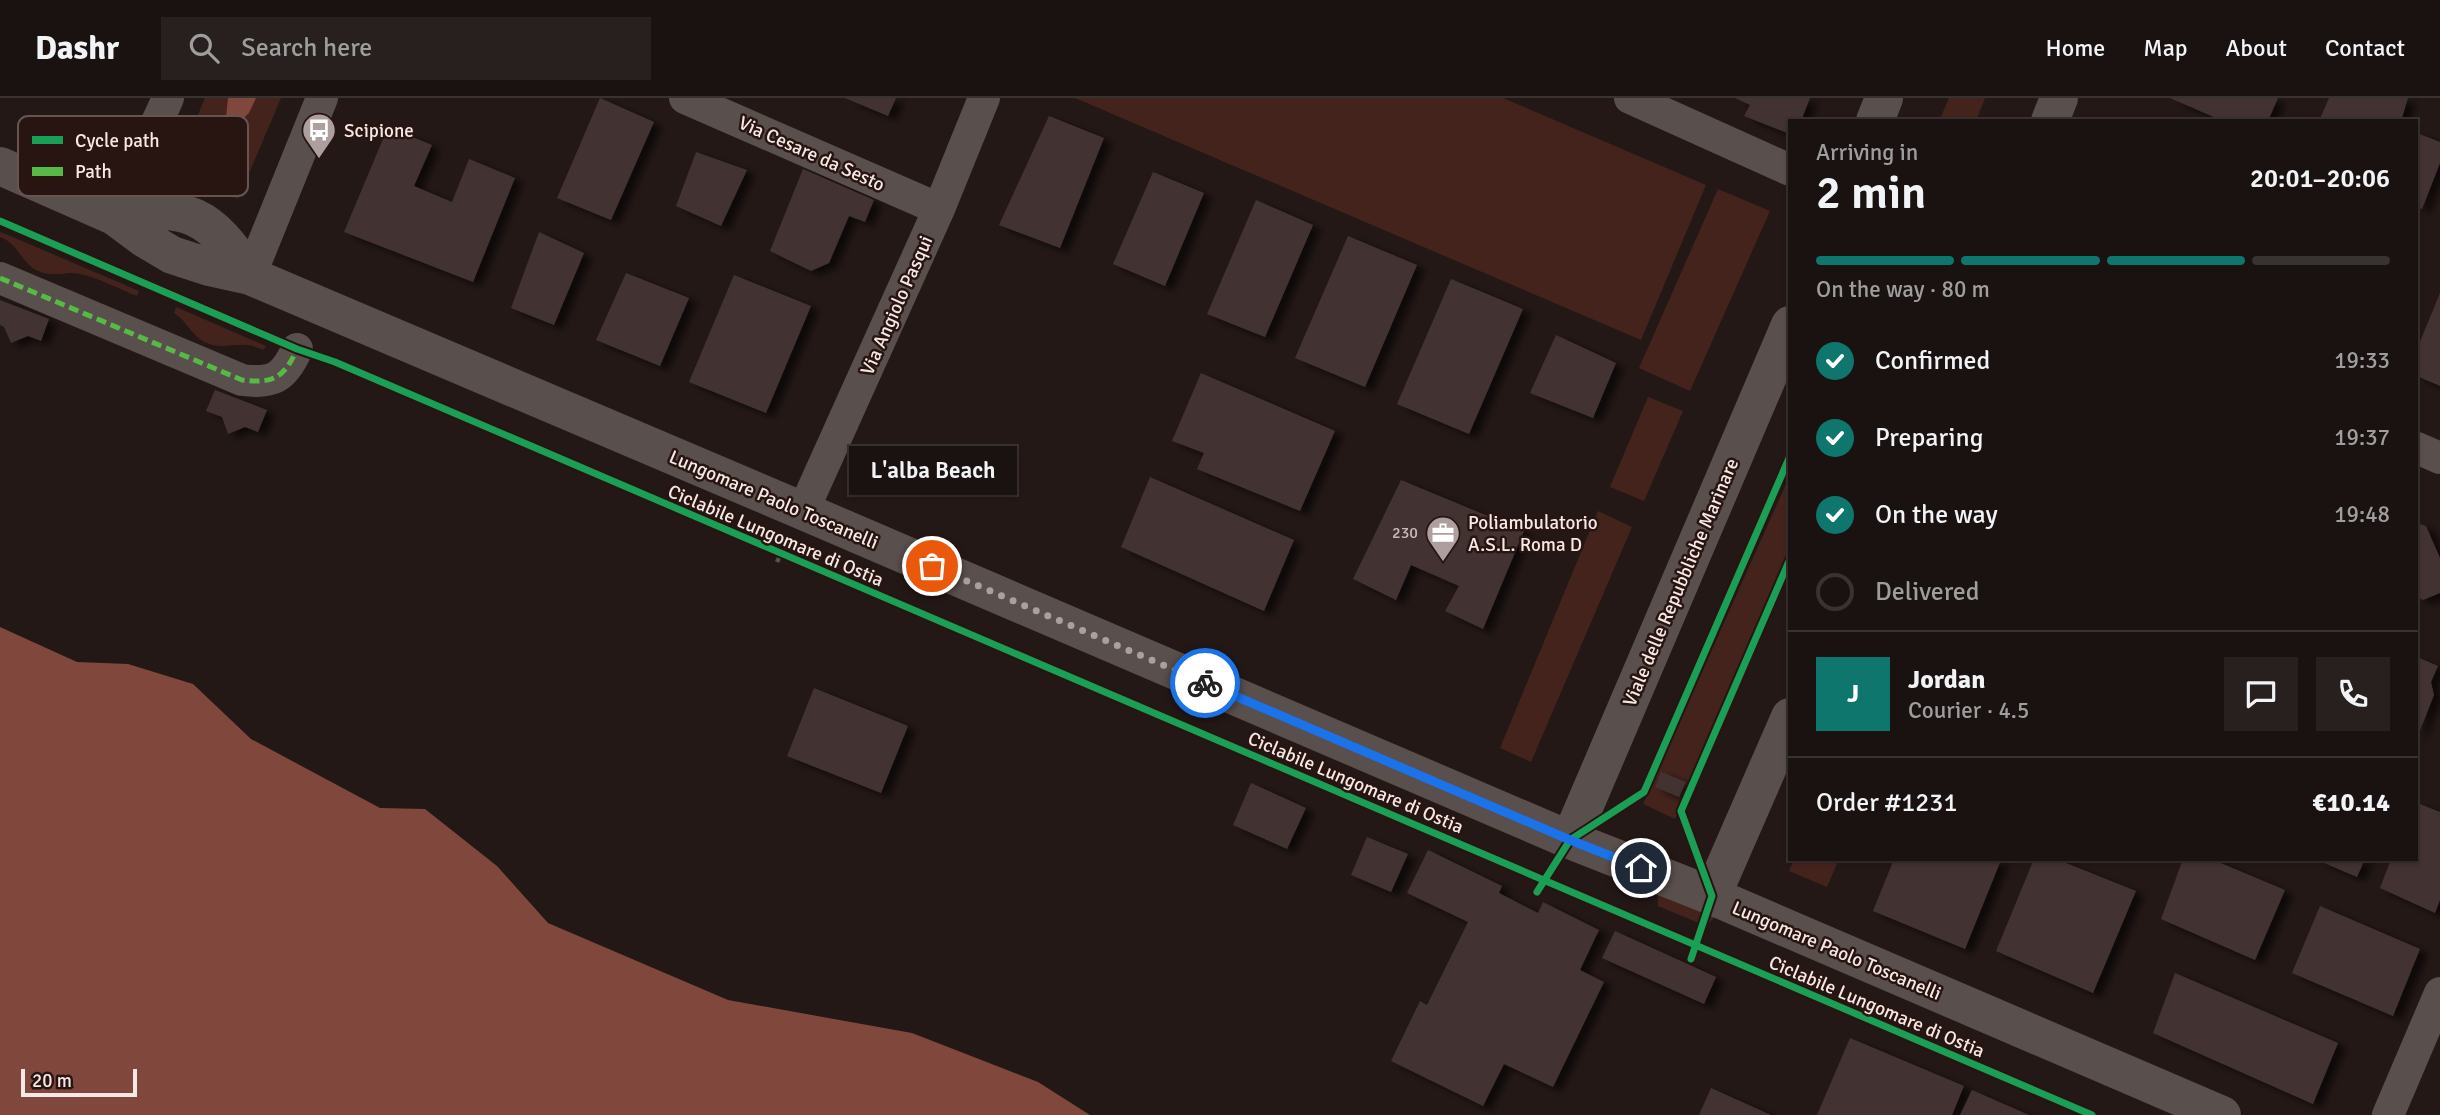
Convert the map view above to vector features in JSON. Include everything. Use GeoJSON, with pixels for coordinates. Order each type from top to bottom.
{"type":"FeatureCollection","features":[{"type":"Feature","properties":{"kind":"street"},"geometry":{"type":"LineString","coordinates":[[161,116],[169,98]]}},
{"type":"Feature","properties":{"kind":"street"},"geometry":{"type":"LineString","coordinates":[[250,276],[323,98]]}},
{"type":"Feature","properties":{"kind":"street","name":"Via Cesare da Sesto"},"geometry":{"type":"LineString","coordinates":[[685,98],[939,209]]}},
{"type":"Feature","properties":{"kind":"street","name":"Via Angiolo Pasqui"},"geometry":{"type":"LineString","coordinates":[[803,511],[939,209],[984,98]]}},
{"type":"Feature","properties":{"kind":"street"},"geometry":{"type":"LineString","coordinates":[[1630,98],[1788,169]]}},
{"type":"Feature","properties":{"kind":"street"},"geometry":{"type":"LineString","coordinates":[[1876,119],[1884,98]]}},
{"type":"Feature","properties":{"kind":"street"},"geometry":{"type":"LineString","coordinates":[[2051,119],[2059,98]]}},
{"type":"Feature","properties":{"kind":"street"},"geometry":{"type":"LineString","coordinates":[[0,166],[18,174]]}},
{"type":"Feature","properties":{"kind":"street"},"geometry":{"type":"LineString","coordinates":[[68,196],[114,216],[150,210],[187,214],[222,238],[250,276]]}},
{"type":"Feature","properties":{"kind":"street"},"geometry":{"type":"LineString","coordinates":[[114,216],[123,196]]}},
{"type":"Feature","properties":{"kind":"street","name":"Lungomare Paolo Toscanelli"},"geometry":{"type":"LineString","coordinates":[[250,276],[1570,840],[1712,896],[2222,1115]]}},
{"type":"Feature","properties":{"kind":"street"},"geometry":{"type":"LineString","coordinates":[[0,278],[242,380],[266,381],[278,377],[290,365],[297,349]]}},
{"type":"Feature","properties":{"kind":"street","name":"Viale delle Repubbliche Marinare"},"geometry":{"type":"LineString","coordinates":[[1570,840],[1788,330]]}},
{"type":"Feature","properties":{"kind":"street"},"geometry":{"type":"LineString","coordinates":[[2418,448],[2440,458]]}},
{"type":"Feature","properties":{"kind":"street"},"geometry":{"type":"LineString","coordinates":[[1712,896],[1788,722]]}},
{"type":"Feature","properties":{"kind":"street"},"geometry":{"type":"LineString","coordinates":[[2388,1115],[2440,993]]}},
{"type":"Feature","properties":{"kind":"shaded area"},"geometry":{"type":"Polygon","coordinates":[[[205,98],[281,98],[248,176],[248,116],[197,116],[205,98]]]}},
{"type":"Feature","properties":{"kind":"shaded area"},"geometry":{"type":"Polygon","coordinates":[[[228,98],[256,98],[246,116],[226,116],[228,98]]]}},
{"type":"Feature","properties":{"kind":"shaded area"},"geometry":{"type":"Polygon","coordinates":[[[1075,98],[1503,98],[1706,185],[1641,340],[1075,98]]]}},
{"type":"Feature","properties":{"kind":"shaded area"},"geometry":{"type":"Polygon","coordinates":[[[1949,98],[1985,98],[1977,119],[1940,119],[1949,98]]]}},
{"type":"Feature","properties":{"kind":"shaded area"},"geometry":{"type":"Polygon","coordinates":[[[1718,189],[1770,211],[1690,391],[1639,368],[1718,189]]]}},
{"type":"Feature","properties":{"kind":"shaded area"},"geometry":{"type":"Polygon","coordinates":[[[0,232],[139,291],[137,296],[87,276],[74,273],[42,273],[31,267],[11,244],[0,237],[0,232]]]}},
{"type":"Feature","properties":{"kind":"shaded area"},"geometry":{"type":"Polygon","coordinates":[[[176,307],[266,346],[263,350],[249,345],[222,346],[207,343],[174,313],[176,307]]]}},
{"type":"Feature","properties":{"kind":"shaded area"},"geometry":{"type":"Polygon","coordinates":[[[1648,397],[1683,411],[1644,501],[1610,487],[1648,397]]]}},
{"type":"Feature","properties":{"kind":"shaded area"},"geometry":{"type":"Polygon","coordinates":[[[1788,479],[1788,554],[1675,819],[1643,804],[1788,479]]]}},
{"type":"Feature","properties":{"kind":"shaded area"},"geometry":{"type":"Polygon","coordinates":[[[1598,511],[1632,527],[1531,762],[1500,748],[1598,511]]]}},
{"type":"Feature","properties":{"kind":"shaded area"},"geometry":{"type":"Polygon","coordinates":[[[0,627],[77,662],[128,664],[193,684],[251,739],[380,808],[425,809],[497,866],[548,923],[728,1000],[912,1033],[1038,1082],[1090,1115],[0,1115],[0,627]]]}},
{"type":"Feature","properties":{"kind":"shaded area"},"geometry":{"type":"Polygon","coordinates":[[[1793,861],[1838,861],[1827,887],[1789,871],[1793,861]]]}},
{"type":"Feature","properties":{"kind":"shaded area"},"geometry":{"type":"Polygon","coordinates":[[[1657,889],[1717,915],[1706,926],[1658,906],[1657,889]]]}},
{"type":"Feature","properties":{"kind":"building"},"geometry":{"type":"Polygon","coordinates":[[[600,98],[654,122],[611,220],[557,198],[600,98]]]}},
{"type":"Feature","properties":{"kind":"building"},"geometry":{"type":"Polygon","coordinates":[[[845,98],[896,98],[888,116],[845,98]]]}},
{"type":"Feature","properties":{"kind":"building"},"geometry":{"type":"Polygon","coordinates":[[[1735,98],[1810,98],[1802,119],[1788,119],[1788,133],[1744,116],[1750,105],[1735,98]]]}},
{"type":"Feature","properties":{"kind":"building"},"geometry":{"type":"Polygon","coordinates":[[[2170,98],[2278,98],[2269,119],[2218,119],[2170,98]]]}},
{"type":"Feature","properties":{"kind":"building"},"geometry":{"type":"Polygon","coordinates":[[[2329,98],[2408,98],[2402,119],[2320,119],[2329,98]]]}},
{"type":"Feature","properties":{"kind":"building"},"geometry":{"type":"Polygon","coordinates":[[[1049,116],[1104,138],[1060,248],[999,225],[1049,116]]]}},
{"type":"Feature","properties":{"kind":"building"},"geometry":{"type":"Polygon","coordinates":[[[388,127],[432,145],[414,186],[452,202],[469,159],[515,178],[473,282],[344,232],[388,127]]]}},
{"type":"Feature","properties":{"kind":"building"},"geometry":{"type":"Polygon","coordinates":[[[2418,133],[2440,142],[2440,163],[2422,209],[2418,207],[2418,133]]]}},
{"type":"Feature","properties":{"kind":"building"},"geometry":{"type":"Polygon","coordinates":[[[696,152],[747,170],[721,226],[676,206],[696,152]]]}},
{"type":"Feature","properties":{"kind":"building"},"geometry":{"type":"Polygon","coordinates":[[[803,169],[874,200],[865,222],[849,216],[829,263],[811,271],[770,251],[803,169]]]}},
{"type":"Feature","properties":{"kind":"building"},"geometry":{"type":"Polygon","coordinates":[[[1153,172],[1204,193],[1165,286],[1113,264],[1153,172]]]}},
{"type":"Feature","properties":{"kind":"building"},"geometry":{"type":"Polygon","coordinates":[[[1256,200],[1313,225],[1265,337],[1207,314],[1256,200]]]}},
{"type":"Feature","properties":{"kind":"building"},"geometry":{"type":"Polygon","coordinates":[[[539,232],[584,253],[554,325],[511,308],[539,232]]]}},
{"type":"Feature","properties":{"kind":"building"},"geometry":{"type":"Polygon","coordinates":[[[1348,236],[1417,265],[1365,387],[1295,358],[1348,236]]]}},
{"type":"Feature","properties":{"kind":"building"},"geometry":{"type":"Polygon","coordinates":[[[626,273],[689,298],[660,366],[596,340],[626,273]]]}},
{"type":"Feature","properties":{"kind":"building"},"geometry":{"type":"Polygon","coordinates":[[[734,275],[811,306],[766,413],[689,382],[734,275]]]}},
{"type":"Feature","properties":{"kind":"building"},"geometry":{"type":"Polygon","coordinates":[[[1451,279],[1523,309],[1469,434],[1397,404],[1451,279]]]}},
{"type":"Feature","properties":{"kind":"building"},"geometry":{"type":"Polygon","coordinates":[[[2440,293],[2440,386],[2418,376],[2418,347],[2440,293]]]}},
{"type":"Feature","properties":{"kind":"building"},"geometry":{"type":"Polygon","coordinates":[[[0,300],[49,319],[41,341],[28,336],[11,343],[4,327],[0,325],[0,300]]]}},
{"type":"Feature","properties":{"kind":"building"},"geometry":{"type":"Polygon","coordinates":[[[1556,335],[1616,363],[1593,418],[1530,393],[1556,335]]]}},
{"type":"Feature","properties":{"kind":"building"},"geometry":{"type":"Polygon","coordinates":[[[1201,373],[1335,431],[1300,511],[1197,469],[1204,453],[1172,441],[1201,373]]]}},
{"type":"Feature","properties":{"kind":"building"},"geometry":{"type":"Polygon","coordinates":[[[215,390],[267,410],[258,432],[245,427],[228,434],[222,417],[206,411],[215,390]]]}},
{"type":"Feature","properties":{"kind":"building"},"geometry":{"type":"Polygon","coordinates":[[[1150,477],[1294,540],[1264,611],[1121,547],[1150,477]]]}},
{"type":"Feature","properties":{"kind":"building"},"geometry":{"type":"Polygon","coordinates":[[[1401,480],[1524,531],[1483,629],[1445,611],[1459,586],[1411,565],[1396,600],[1353,579],[1401,480]]]}},
{"type":"Feature","properties":{"kind":"building"},"geometry":{"type":"Polygon","coordinates":[[[2418,523],[2426,526],[2440,558],[2440,593],[2423,600],[2418,598],[2418,523]]]}},
{"type":"Feature","properties":{"kind":"building"},"geometry":{"type":"Polygon","coordinates":[[[2418,657],[2438,666],[2431,682],[2434,695],[2418,735],[2418,657]]]}},
{"type":"Feature","properties":{"kind":"building"},"geometry":{"type":"Polygon","coordinates":[[[814,688],[908,726],[881,793],[787,756],[814,688]]]}},
{"type":"Feature","properties":{"kind":"building"},"geometry":{"type":"Polygon","coordinates":[[[1661,772],[1686,782],[1679,797],[1655,787],[1661,772]]]}},
{"type":"Feature","properties":{"kind":"building"},"geometry":{"type":"Polygon","coordinates":[[[1251,783],[1306,808],[1287,849],[1233,825],[1251,783]]]}},
{"type":"Feature","properties":{"kind":"building"},"geometry":{"type":"Polygon","coordinates":[[[2418,803],[2440,812],[2440,900],[2435,913],[2380,888],[2390,861],[2418,861],[2418,803]]]}},
{"type":"Feature","properties":{"kind":"building"},"geometry":{"type":"Polygon","coordinates":[[[1367,837],[1408,854],[1391,892],[1351,875],[1367,837]]]}},
{"type":"Feature","properties":{"kind":"building"},"geometry":{"type":"Polygon","coordinates":[[[1428,850],[1502,886],[1499,893],[1538,913],[1543,902],[1599,930],[1580,970],[1604,982],[1553,1087],[1504,1064],[1483,1106],[1391,1061],[1420,1001],[1427,1005],[1468,922],[1407,893],[1428,850]]]}},
{"type":"Feature","properties":{"kind":"building"},"geometry":{"type":"Polygon","coordinates":[[[1893,861],[2001,861],[1965,949],[1873,911],[1893,861]]]}},
{"type":"Feature","properties":{"kind":"building"},"geometry":{"type":"Polygon","coordinates":[[[2033,861],[2061,861],[2136,891],[2093,993],[1996,951],[2033,861]]]}},
{"type":"Feature","properties":{"kind":"building"},"geometry":{"type":"Polygon","coordinates":[[[2182,861],[2216,861],[2285,890],[2255,960],[2161,919],[2182,861]]]}},
{"type":"Feature","properties":{"kind":"building"},"geometry":{"type":"Polygon","coordinates":[[[2320,861],[2364,861],[2357,877],[2320,861]]]}},
{"type":"Feature","properties":{"kind":"building"},"geometry":{"type":"Polygon","coordinates":[[[2320,906],[2420,949],[2393,1016],[2292,973],[2320,906]]]}},
{"type":"Feature","properties":{"kind":"building"},"geometry":{"type":"Polygon","coordinates":[[[1615,931],[1716,977],[1704,1004],[1602,958],[1615,931]]]}},
{"type":"Feature","properties":{"kind":"building"},"geometry":{"type":"Polygon","coordinates":[[[2175,973],[2338,1043],[2313,1104],[2153,1033],[2175,973]]]}},
{"type":"Feature","properties":{"kind":"building"},"geometry":{"type":"Polygon","coordinates":[[[1850,1038],[1964,1086],[1952,1115],[1817,1115],[1850,1038]]]}},
{"type":"Feature","properties":{"kind":"building"},"geometry":{"type":"Polygon","coordinates":[[[1711,1088],[1771,1115],[1699,1115],[1711,1088]]]}},
{"type":"Feature","properties":{"kind":"building"},"geometry":{"type":"Polygon","coordinates":[[[1972,1090],[2029,1115],[1960,1115],[1972,1090]]]}},
{"type":"Feature","properties":{"kind":"marked path"},"geometry":{"type":"LineString","coordinates":[[0,278],[242,380],[262,381],[276,377],[287,367],[297,349]]}},
{"type":"Feature","properties":{"kind":"cycle path","name":"Ciclabile Lungomare di Ostia"},"geometry":{"type":"LineString","coordinates":[[0,221],[2092,1115]]}},
{"type":"Feature","properties":{"kind":"cycle path"},"geometry":{"type":"LineString","coordinates":[[1537,892],[1570,840],[1644,792],[1788,461]]}},
{"type":"Feature","properties":{"kind":"cycle path"},"geometry":{"type":"LineString","coordinates":[[1691,959],[1712,896],[1681,811],[1788,564]]}},
{"type":"Feature","properties":{"kind":"way so far"},"geometry":{"type":"LineString","coordinates":[[932,566],[1205,683]]}},
{"type":"Feature","properties":{"kind":"place","name":"Scipione"},"geometry":{"type":"Point","coordinates":[319,160]}},
{"type":"Feature","properties":{"kind":"place","name":"Poliambulatorio A.S.L. Roma D"},"geometry":{"type":"Point","coordinates":[1443,563]}},
{"type":"Feature","properties":{"kind":"place","name":"L'alba Beach"},"geometry":{"type":"Point","coordinates":[932,566]}},
{"type":"Feature","properties":{"kind":"route"},"geometry":{"type":"LineString","coordinates":[[1205,683],[1641,868]]}}]}
